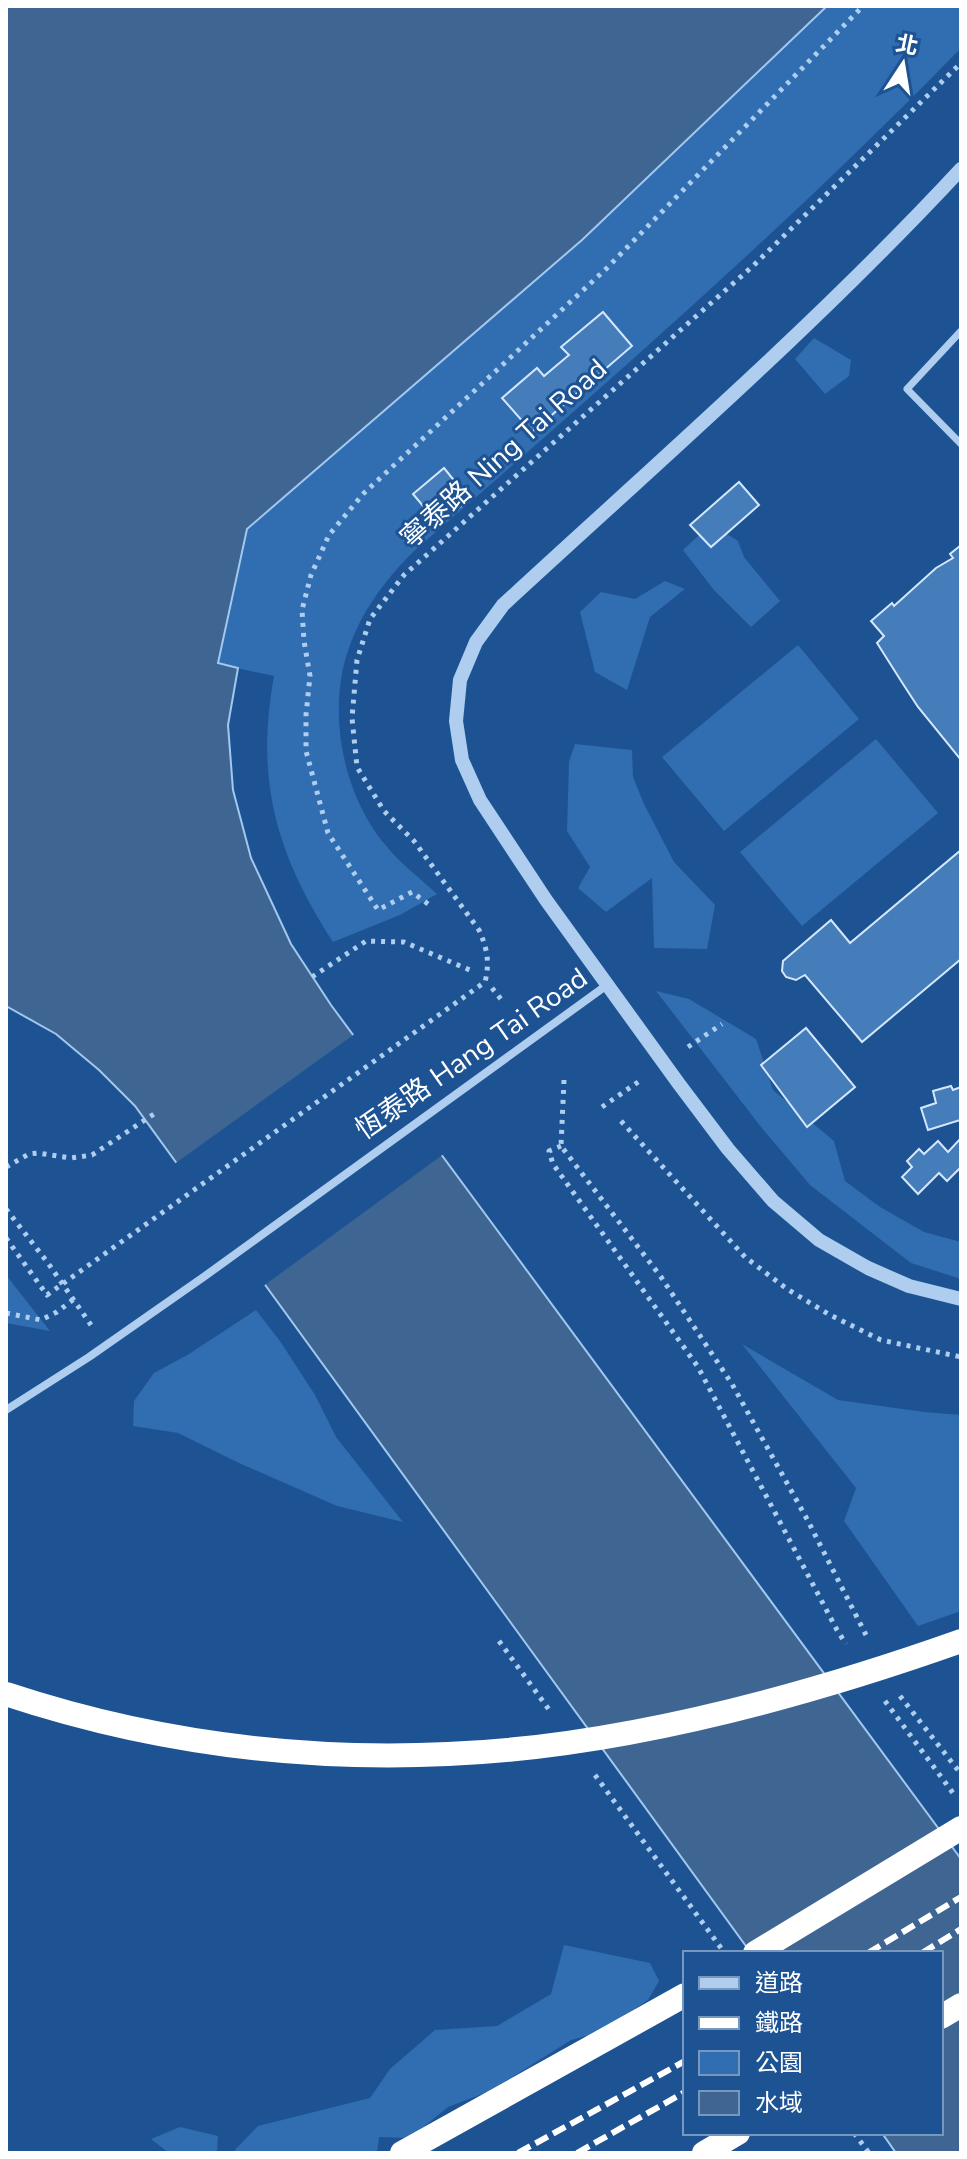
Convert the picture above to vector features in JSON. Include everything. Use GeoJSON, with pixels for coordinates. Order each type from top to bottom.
{"type":"FeatureCollection","features":[{"type":"Feature","properties":{"kind":"highway"},"geometry":{"type":"LineString","coordinates":[[6,1694],[94,1720],[197,1741],[347,1755],[450,1754],[558,1743],[662,1725],[795,1693],[961,1641]]}},
{"type":"Feature","properties":{"kind":"highway"},"geometry":{"type":"LineString","coordinates":[[758,1951],[961,1828]]}},
{"type":"Feature","properties":{"kind":"highway"},"geometry":{"type":"LineString","coordinates":[[402,2153],[683,1996]]}},
{"type":"Feature","properties":{"kind":"highway"},"geometry":{"type":"LineString","coordinates":[[943,2016],[961,2005]]}},
{"type":"Feature","properties":{"kind":"highway"},"geometry":{"type":"LineString","coordinates":[[704,2153],[735,2135]]}},
{"type":"Feature","properties":{"kind":"street"},"geometry":{"type":"LineString","coordinates":[[607,985],[480,800],[462,760],[456,721],[460,680],[476,642],[503,605],[814,318],[961,169]]}},
{"type":"Feature","properties":{"kind":"street"},"geometry":{"type":"LineString","coordinates":[[961,331],[907,389],[961,444]]}},
{"type":"Feature","properties":{"kind":"street","name":"恆泰路 Hang Tai Road"},"geometry":{"type":"LineString","coordinates":[[6,1410],[205,1276],[607,985],[728,1149],[773,1201],[819,1240],[868,1268],[909,1286],[961,1299]]}},
{"type":"Feature","properties":{"kind":"path"},"geometry":{"type":"LineString","coordinates":[[428,904],[412,892],[378,910],[328,833],[315,787],[306,751],[310,676],[302,610],[311,575],[329,535],[363,494],[607,268],[863,6]]}},
{"type":"Feature","properties":{"kind":"path","name":"寧泰路 Ning Tai Road"},"geometry":{"type":"LineString","coordinates":[[489,965],[479,930],[414,841],[384,811],[357,767],[353,703],[357,660],[370,619],[404,575],[754,265],[961,63]]}},
{"type":"Feature","properties":{"kind":"path"},"geometry":{"type":"LineString","coordinates":[[312,977],[366,941],[404,942],[472,971]]}},
{"type":"Feature","properties":{"kind":"path","name":"恆泰路 Hang Tai Road"},"geometry":{"type":"LineString","coordinates":[[6,1238],[47,1295],[485,982],[489,965]]}},
{"type":"Feature","properties":{"kind":"path"},"geometry":{"type":"LineString","coordinates":[[492,988],[504,1003]]}},
{"type":"Feature","properties":{"kind":"path"},"geometry":{"type":"LineString","coordinates":[[564,1080],[561,1146],[661,1277],[732,1384],[808,1521],[869,1642]]}},
{"type":"Feature","properties":{"kind":"path"},"geometry":{"type":"LineString","coordinates":[[6,1167],[29,1154],[71,1158],[92,1155],[154,1114]]}},
{"type":"Feature","properties":{"kind":"path"},"geometry":{"type":"LineString","coordinates":[[621,1121],[745,1257],[787,1289],[881,1340],[961,1357]]}},
{"type":"Feature","properties":{"kind":"path"},"geometry":{"type":"LineString","coordinates":[[561,1146],[549,1151],[553,1164],[698,1367],[837,1630],[853,1654]]}},
{"type":"Feature","properties":{"kind":"path"},"geometry":{"type":"LineString","coordinates":[[6,1209],[105,1345]]}},
{"type":"Feature","properties":{"kind":"path"},"geometry":{"type":"LineString","coordinates":[[6,1313],[41,1320],[74,1299]]}},
{"type":"Feature","properties":{"kind":"path"},"geometry":{"type":"LineString","coordinates":[[499,1641],[553,1716]]}},
{"type":"Feature","properties":{"kind":"path"},"geometry":{"type":"LineString","coordinates":[[895,1688],[961,1774]]}},
{"type":"Feature","properties":{"kind":"path"},"geometry":{"type":"LineString","coordinates":[[878,1691],[961,1803]]}},
{"type":"Feature","properties":{"kind":"path"},"geometry":{"type":"LineString","coordinates":[[589,1766],[723,1951]]}},
{"type":"Feature","properties":{"kind":"path"},"geometry":{"type":"LineString","coordinates":[[856,2135],[869,2153]]}},
{"type":"Feature","properties":{"kind":"green space"},"geometry":{"type":"Polygon","coordinates":[[[827,6],[961,6],[961,48],[761,243],[413,552],[375,597],[354,634],[342,673],[339,726],[343,753],[360,805],[372,828],[393,854],[437,894],[400,915],[333,942],[297,878],[275,815],[267,749],[274,676],[218,664],[247,529],[582,240],[827,6]]]}},
{"type":"Feature","properties":{"kind":"green space"},"geometry":{"type":"Polygon","coordinates":[[[814,338],[851,360],[849,376],[825,394],[795,359],[814,338]]]}},
{"type":"Feature","properties":{"kind":"green space"},"geometry":{"type":"Polygon","coordinates":[[[711,524],[738,541],[744,557],[780,601],[751,627],[714,590],[683,550],[711,524]]]}},
{"type":"Feature","properties":{"kind":"green space"},"geometry":{"type":"Polygon","coordinates":[[[665,581],[685,589],[650,617],[627,690],[595,672],[580,612],[601,592],[635,599],[665,581]]]}},
{"type":"Feature","properties":{"kind":"green space"},"geometry":{"type":"Polygon","coordinates":[[[798,645],[859,719],[724,831],[662,757],[798,645]]]}},
{"type":"Feature","properties":{"kind":"green space"},"geometry":{"type":"Polygon","coordinates":[[[876,739],[938,813],[802,926],[740,852],[876,739]]]}},
{"type":"Feature","properties":{"kind":"green space"},"geometry":{"type":"Polygon","coordinates":[[[575,744],[632,750],[633,777],[674,862],[715,905],[707,949],[654,948],[652,878],[606,912],[578,888],[590,867],[567,831],[569,762],[575,744]]]}},
{"type":"Feature","properties":{"kind":"green space"},"geometry":{"type":"Polygon","coordinates":[[[656,991],[689,999],[756,1039],[773,1090],[834,1141],[845,1181],[880,1207],[924,1232],[961,1242],[961,1279],[911,1263],[810,1185],[656,991]]]}},
{"type":"Feature","properties":{"kind":"green space"},"geometry":{"type":"Polygon","coordinates":[[[6,1275],[50,1331],[6,1323],[6,1275]]]}},
{"type":"Feature","properties":{"kind":"green space"},"geometry":{"type":"Polygon","coordinates":[[[256,1310],[315,1395],[336,1437],[403,1522],[337,1506],[178,1433],[133,1426],[134,1401],[154,1373],[256,1310]]]}},
{"type":"Feature","properties":{"kind":"green space"},"geometry":{"type":"Polygon","coordinates":[[[742,1344],[838,1400],[961,1415],[961,1611],[918,1626],[844,1521],[856,1488],[742,1344]]]}},
{"type":"Feature","properties":{"kind":"green space"},"geometry":{"type":"Polygon","coordinates":[[[564,1945],[650,1963],[659,1981],[648,2000],[601,2032],[571,2040],[490,2091],[448,2107],[410,2138],[379,2137],[377,2153],[232,2153],[258,2126],[370,2098],[390,2069],[435,2030],[497,2026],[551,1994],[564,1945]]]}},
{"type":"Feature","properties":{"kind":"green space"},"geometry":{"type":"Polygon","coordinates":[[[180,2127],[218,2136],[217,2153],[169,2153],[151,2139],[180,2127]]]}},
{"type":"Feature","properties":{"kind":"water"},"geometry":{"type":"Polygon","coordinates":[[[6,6],[827,6],[582,240],[247,529],[218,663],[238,668],[228,725],[233,790],[251,858],[291,944],[331,1005],[961,1859],[961,2153],[896,2153],[883,2135],[943,2135],[943,1951],[750,1951],[135,1106],[56,1034],[6,1006],[6,6]]]}},
{"type":"Feature","properties":{"kind":"pier"},"geometry":{"type":"Polygon","coordinates":[[[356,1033],[445,1153],[262,1287],[173,1165],[356,1033]]]}},
{"type":"Feature","properties":{"kind":"building"},"geometry":{"type":"Polygon","coordinates":[[[603,312],[632,346],[532,432],[502,398],[537,368],[544,376],[569,355],[561,347],[603,312]]]}},
{"type":"Feature","properties":{"kind":"building"},"geometry":{"type":"Polygon","coordinates":[[[444,468],[469,499],[439,525],[413,494],[444,468]]]}},
{"type":"Feature","properties":{"kind":"building"},"geometry":{"type":"Polygon","coordinates":[[[739,482],[759,505],[711,547],[690,525],[739,482]]]}},
{"type":"Feature","properties":{"kind":"building"},"geometry":{"type":"Polygon","coordinates":[[[961,545],[961,760],[903,684],[877,643],[884,636],[871,621],[892,603],[894,606],[936,568],[953,558],[950,554],[961,545]]]}},
{"type":"Feature","properties":{"kind":"building"},"geometry":{"type":"Polygon","coordinates":[[[961,850],[961,959],[862,1042],[805,975],[796,980],[786,977],[782,971],[783,961],[831,920],[850,943],[961,850]]]}},
{"type":"Feature","properties":{"kind":"building"},"geometry":{"type":"Polygon","coordinates":[[[806,1028],[855,1087],[807,1127],[761,1065],[806,1028]]]}},
{"type":"Feature","properties":{"kind":"building"},"geometry":{"type":"Polygon","coordinates":[[[951,1086],[953,1090],[961,1087],[961,1126],[960,1120],[928,1130],[921,1108],[936,1103],[933,1091],[951,1086]]]}},
{"type":"Feature","properties":{"kind":"building"},"geometry":{"type":"Polygon","coordinates":[[[961,1138],[961,1167],[947,1181],[939,1173],[918,1194],[902,1177],[912,1167],[907,1161],[919,1149],[924,1154],[938,1141],[948,1152],[961,1138]]]}},
{"type":"Feature","properties":{"kind":"railway"},"geometry":{"type":"LineString","coordinates":[[871,1951],[961,1897]]}},
{"type":"Feature","properties":{"kind":"railway"},"geometry":{"type":"LineString","coordinates":[[925,1951],[961,1929]]}},
{"type":"Feature","properties":{"kind":"railway"},"geometry":{"type":"LineString","coordinates":[[518,2153],[683,2062]]}},
{"type":"Feature","properties":{"kind":"railway"},"geometry":{"type":"LineString","coordinates":[[577,2153],[683,2093]]}}]}
